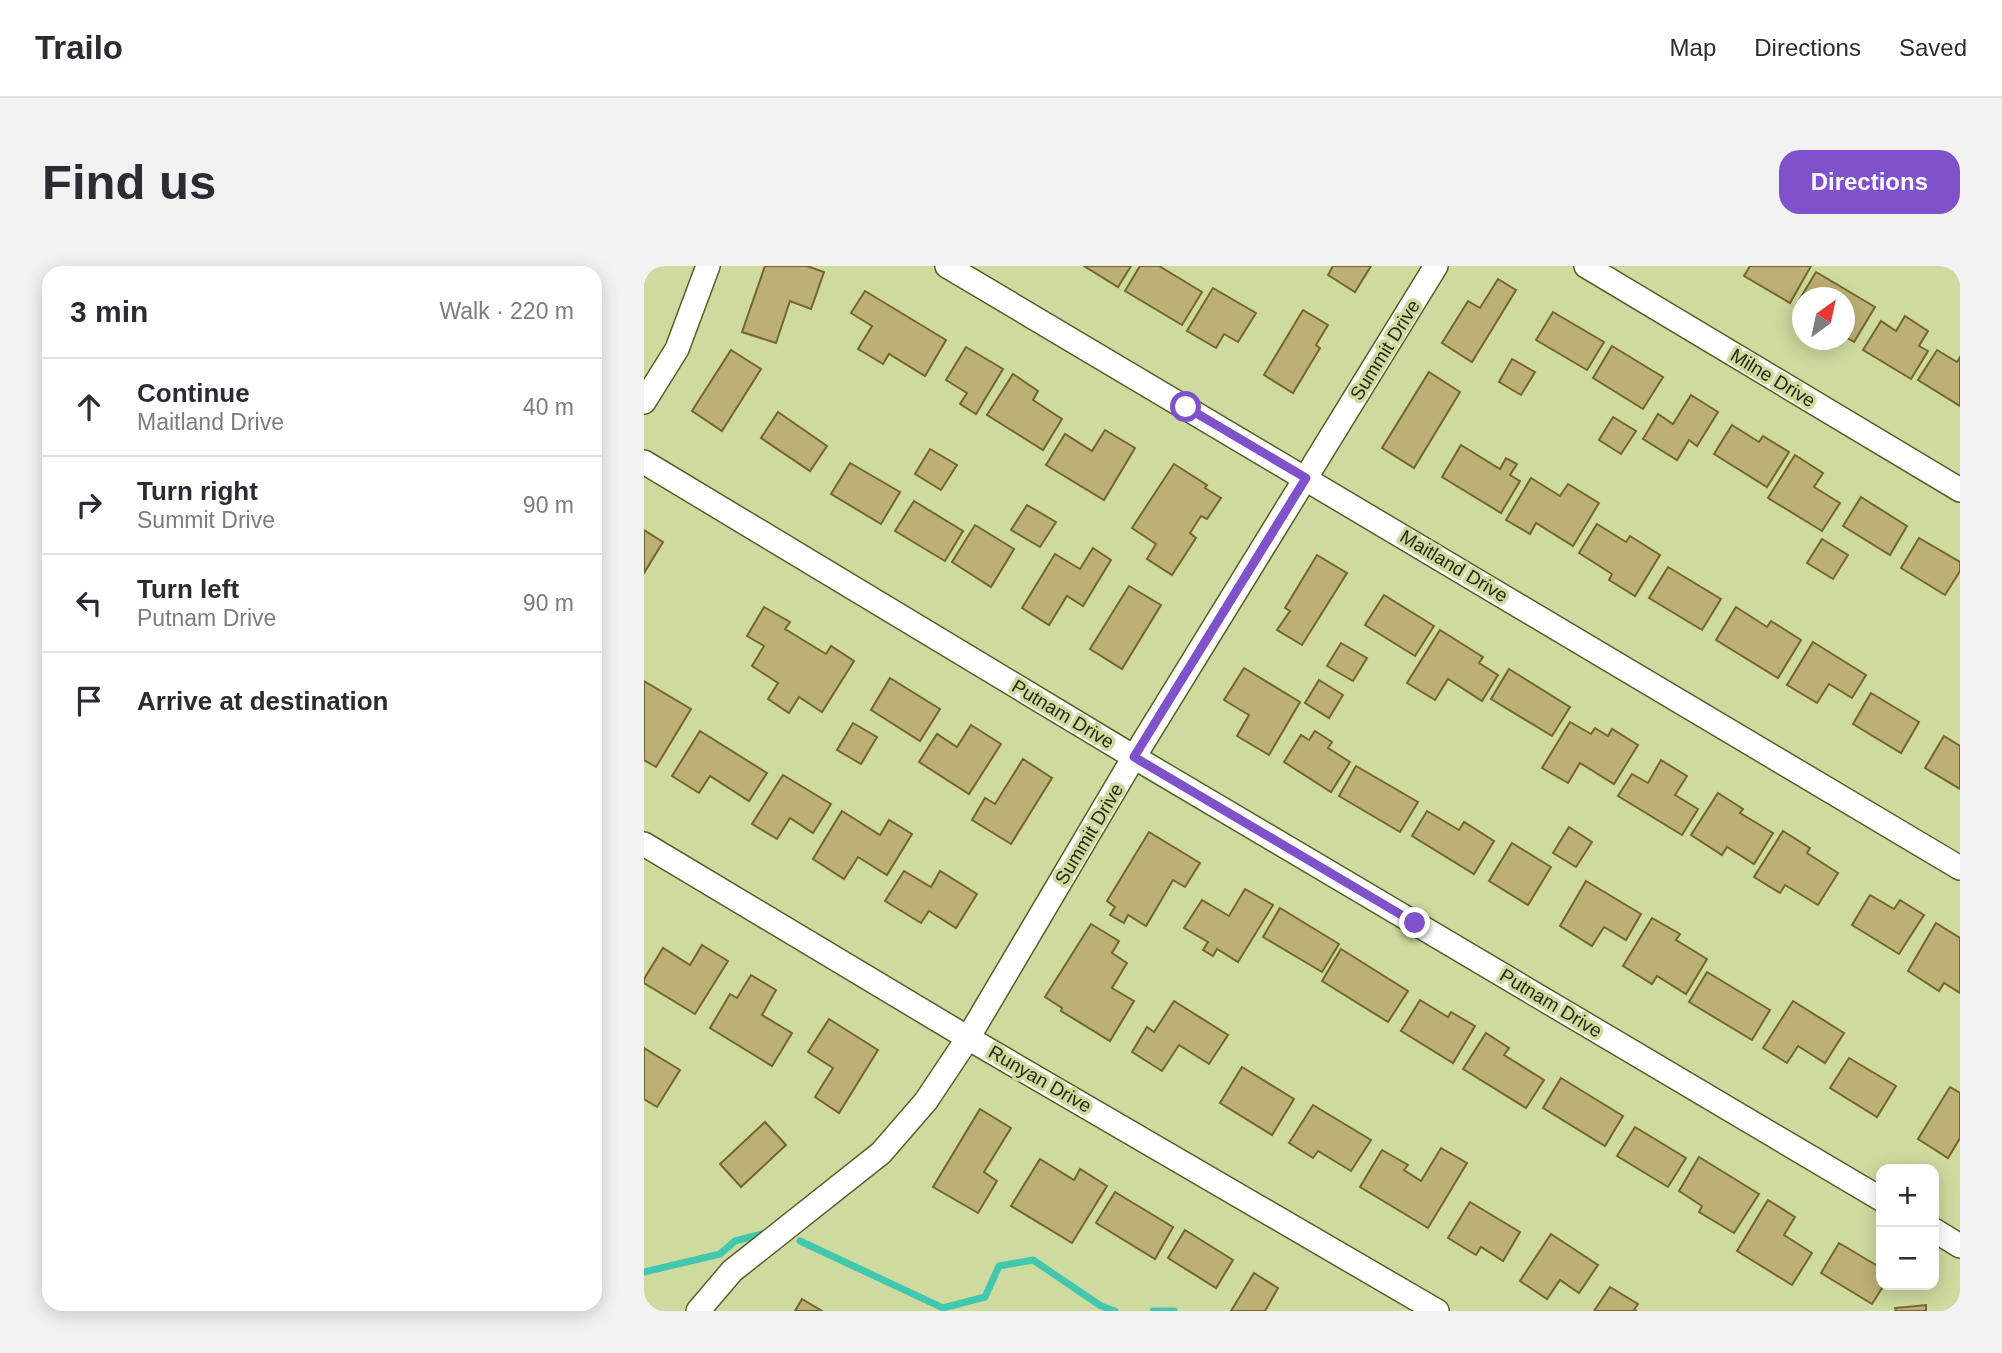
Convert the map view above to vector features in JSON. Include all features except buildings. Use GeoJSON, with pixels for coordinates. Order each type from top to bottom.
{"type":"FeatureCollection","features":[{"type":"Feature","properties":{"kind":"street"},"geometry":{"type":"LineString","coordinates":[[644,402],[677,349],[708,266]]}},
{"type":"Feature","properties":{"kind":"street","name":"Maitland Drive"},"geometry":{"type":"LineString","coordinates":[[947,266],[1960,868]]}},
{"type":"Feature","properties":{"kind":"street","name":"Summit Drive"},"geometry":{"type":"LineString","coordinates":[[698,1311],[732,1272],[881,1153],[926,1101],[968,1038],[1134,757],[1436,266]]}},
{"type":"Feature","properties":{"kind":"street","name":"Milne Drive"},"geometry":{"type":"LineString","coordinates":[[1586,266],[1960,490]]}},
{"type":"Feature","properties":{"kind":"street","name":"Putnam Drive"},"geometry":{"type":"LineString","coordinates":[[644,462],[1134,757],[1876,1196]]}},
{"type":"Feature","properties":{"kind":"street","name":"Runyan Drive"},"geometry":{"type":"LineString","coordinates":[[644,844],[968,1038],[1437,1311]]}},
{"type":"Feature","properties":{"kind":"street"},"geometry":{"type":"LineString","coordinates":[[1939,1233],[1960,1246]]}},
{"type":"Feature","properties":{"kind":"waterway"},"geometry":{"type":"LineString","coordinates":[[644,1272],[720,1254],[735,1241],[769,1232]]}},
{"type":"Feature","properties":{"kind":"waterway"},"geometry":{"type":"LineString","coordinates":[[800,1241],[943,1308],[985,1297],[999,1266],[1033,1260],[1101,1306],[1115,1311]]}},
{"type":"Feature","properties":{"kind":"waterway"},"geometry":{"type":"LineString","coordinates":[[1153,1311],[1174,1311]]}},
{"type":"Feature","properties":{"kind":"route"},"geometry":{"type":"LineString","coordinates":[[1186,407],[1306,478],[1134,757],[1415,923]]}}]}
